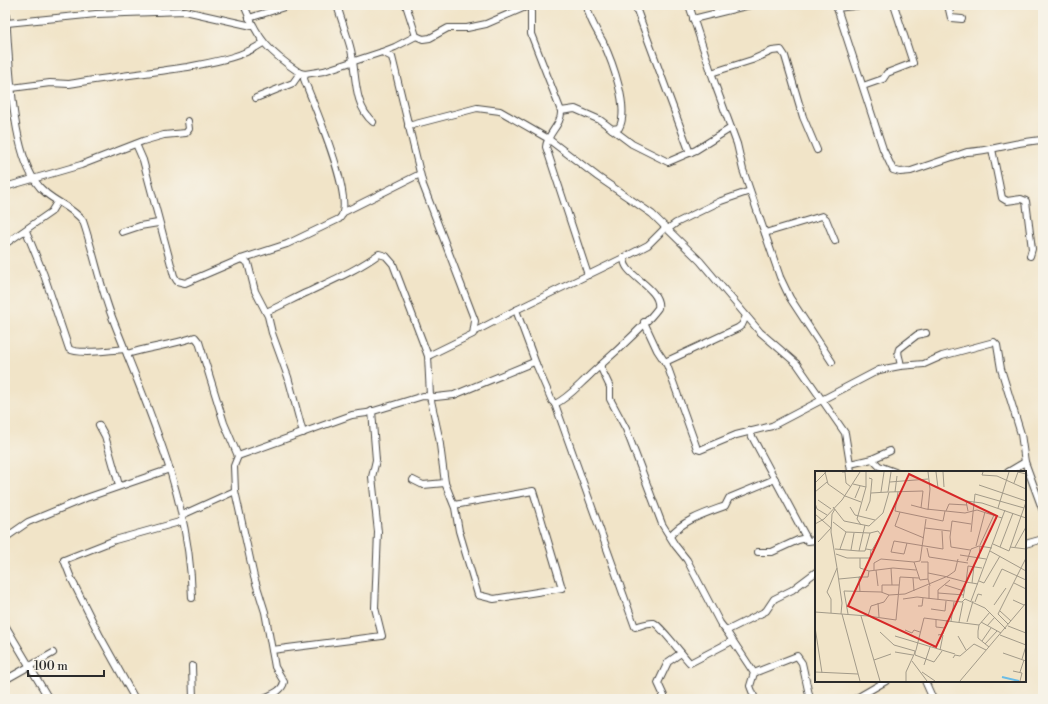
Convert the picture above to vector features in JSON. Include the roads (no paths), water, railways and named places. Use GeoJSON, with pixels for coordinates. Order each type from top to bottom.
{"type":"FeatureCollection","features":[{"type":"Feature","properties":{"kind":"street"},"geometry":{"type":"LineString","coordinates":[[5,5],[16,126],[21,148],[34,180],[42,191],[78,215],[83,221],[109,308],[176,485],[189,562],[192,598]]}},
{"type":"Feature","properties":{"kind":"street"},"geometry":{"type":"LineString","coordinates":[[136,144],[148,178],[158,223],[174,276],[179,282],[185,283],[240,259],[287,244],[341,218],[344,212],[344,194],[302,73],[263,43],[252,26],[244,5]]}},
{"type":"Feature","properties":{"kind":"street"},"geometry":{"type":"LineString","coordinates":[[249,18],[291,5]]}},
{"type":"Feature","properties":{"kind":"street"},"geometry":{"type":"LineString","coordinates":[[337,5],[354,59],[359,98],[368,117],[373,122]]}},
{"type":"Feature","properties":{"kind":"street"},"geometry":{"type":"LineString","coordinates":[[406,5],[416,36],[418,38],[425,39],[448,28],[467,28],[486,24],[530,5],[532,34],[561,111],[559,122],[547,138],[546,147],[588,275]]}},
{"type":"Feature","properties":{"kind":"street"},"geometry":{"type":"LineString","coordinates":[[587,5],[589,14],[604,44],[623,108],[619,128],[612,129]]}},
{"type":"Feature","properties":{"kind":"street"},"geometry":{"type":"LineString","coordinates":[[635,5],[690,153]]}},
{"type":"Feature","properties":{"kind":"street"},"geometry":{"type":"LineString","coordinates":[[689,5],[780,277],[790,298],[832,362]]}},
{"type":"Feature","properties":{"kind":"street"},"geometry":{"type":"LineString","coordinates":[[694,19],[750,5]]}},
{"type":"Feature","properties":{"kind":"street"},"geometry":{"type":"LineString","coordinates":[[862,5],[836,6],[883,149],[893,170],[900,172],[911,171],[948,157],[1024,141],[1043,140]]}},
{"type":"Feature","properties":{"kind":"street"},"geometry":{"type":"LineString","coordinates":[[863,86],[883,79],[887,73],[913,63],[894,5]]}},
{"type":"Feature","properties":{"kind":"street"},"geometry":{"type":"LineString","coordinates":[[948,5],[951,18],[962,20]]}},
{"type":"Feature","properties":{"kind":"street"},"geometry":{"type":"LineString","coordinates":[[7,23],[186,8],[252,26]]}},
{"type":"Feature","properties":{"kind":"street"},"geometry":{"type":"LineString","coordinates":[[256,98],[293,83],[302,73],[324,70],[354,59],[382,52],[416,36]]}},
{"type":"Feature","properties":{"kind":"street"},"geometry":{"type":"LineString","coordinates":[[12,88],[50,83],[69,84],[203,64],[253,50],[263,43]]}},
{"type":"Feature","properties":{"kind":"street"},"geometry":{"type":"LineString","coordinates":[[395,47],[392,57],[420,174],[441,234],[470,306],[475,321],[474,332]]}},
{"type":"Feature","properties":{"kind":"street"},"geometry":{"type":"LineString","coordinates":[[711,73],[752,60],[772,51],[781,50],[785,56],[802,117],[817,150]]}},
{"type":"Feature","properties":{"kind":"street"},"geometry":{"type":"LineString","coordinates":[[382,52],[392,57]]}},
{"type":"Feature","properties":{"kind":"street"},"geometry":{"type":"LineString","coordinates":[[408,126],[477,108],[494,109],[509,115],[547,138],[598,177],[652,214],[700,261],[760,332],[797,364],[845,433],[851,471]]}},
{"type":"Feature","properties":{"kind":"street"},"geometry":{"type":"LineString","coordinates":[[561,111],[577,110],[600,120],[632,144],[668,162],[690,153],[731,128]]}},
{"type":"Feature","properties":{"kind":"street"},"geometry":{"type":"LineString","coordinates":[[5,187],[34,180],[164,135],[186,133],[189,129],[188,121]]}},
{"type":"Feature","properties":{"kind":"street"},"geometry":{"type":"LineString","coordinates":[[552,132],[554,144]]}},
{"type":"Feature","properties":{"kind":"street"},"geometry":{"type":"LineString","coordinates":[[992,148],[1002,198],[1007,201],[1021,199],[1026,201],[1032,249],[1030,256]]}},
{"type":"Feature","properties":{"kind":"street"},"geometry":{"type":"LineString","coordinates":[[344,212],[420,174]]}},
{"type":"Feature","properties":{"kind":"street"},"geometry":{"type":"LineString","coordinates":[[428,356],[464,339],[474,332],[516,310],[648,245],[667,228],[676,223],[721,201],[750,191]]}},
{"type":"Feature","properties":{"kind":"street"},"geometry":{"type":"LineString","coordinates":[[5,244],[26,231],[51,212],[57,202]]}},
{"type":"Feature","properties":{"kind":"street"},"geometry":{"type":"LineString","coordinates":[[766,233],[822,216],[826,219],[835,241]]}},
{"type":"Feature","properties":{"kind":"street"},"geometry":{"type":"LineString","coordinates":[[122,232],[140,226],[158,223]]}},
{"type":"Feature","properties":{"kind":"street"},"geometry":{"type":"LineString","coordinates":[[26,231],[44,275],[69,349],[72,351],[126,352],[184,341],[195,337],[197,338],[206,362],[224,423],[238,456],[234,466],[235,491],[254,577],[265,612],[275,667],[284,684],[277,692],[262,699]]}},
{"type":"Feature","properties":{"kind":"street"},"geometry":{"type":"LineString","coordinates":[[248,264],[258,254]]}},
{"type":"Feature","properties":{"kind":"street"},"geometry":{"type":"LineString","coordinates":[[266,312],[285,305],[306,293],[353,272],[382,254],[386,256],[393,264],[428,356],[430,396],[439,438],[445,483],[454,505],[459,531],[478,596],[494,599],[562,588],[533,492],[454,505]]}},
{"type":"Feature","properties":{"kind":"street"},"geometry":{"type":"LineString","coordinates":[[555,404],[572,393],[656,310],[658,303],[651,291],[626,267],[624,261],[625,257]]}},
{"type":"Feature","properties":{"kind":"street"},"geometry":{"type":"LineString","coordinates":[[240,259],[248,264],[255,291],[266,312],[288,377],[303,433]]}},
{"type":"Feature","properties":{"kind":"street"},"geometry":{"type":"LineString","coordinates":[[516,310],[549,396],[555,404],[635,627],[654,623],[661,627],[668,639],[690,663],[732,641]]}},
{"type":"Feature","properties":{"kind":"street"},"geometry":{"type":"LineString","coordinates":[[665,362],[738,328],[742,325],[746,316]]}},
{"type":"Feature","properties":{"kind":"street"},"geometry":{"type":"LineString","coordinates":[[644,322],[657,350],[665,362],[697,449],[700,450],[750,431],[772,426],[875,372],[900,366],[924,364],[942,356],[994,342],[997,345],[1001,369],[1021,434],[1025,462],[1043,512]]}},
{"type":"Feature","properties":{"kind":"street"},"geometry":{"type":"LineString","coordinates":[[900,366],[901,362],[898,354],[899,349],[917,335],[926,333]]}},
{"type":"Feature","properties":{"kind":"street"},"geometry":{"type":"LineString","coordinates":[[238,456],[352,415],[372,411],[423,396],[454,395],[534,362],[536,364]]}},
{"type":"Feature","properties":{"kind":"street"},"geometry":{"type":"LineString","coordinates":[[600,366],[610,386],[610,399],[626,429],[662,524],[687,560],[712,611],[754,673]]}},
{"type":"Feature","properties":{"kind":"street"},"geometry":{"type":"LineString","coordinates":[[272,650],[382,636],[375,608],[378,532],[372,477],[376,460],[372,411]]}},
{"type":"Feature","properties":{"kind":"street"},"geometry":{"type":"LineString","coordinates":[[99,425],[105,436],[119,486]]}},
{"type":"Feature","properties":{"kind":"street"},"geometry":{"type":"LineString","coordinates":[[750,431],[806,538],[808,541],[815,540]]}},
{"type":"Feature","properties":{"kind":"street"},"geometry":{"type":"LineString","coordinates":[[850,464],[872,459],[890,452]]}},
{"type":"Feature","properties":{"kind":"street"},"geometry":{"type":"LineString","coordinates":[[872,459],[879,466],[892,471]]}},
{"type":"Feature","properties":{"kind":"street"},"geometry":{"type":"LineString","coordinates":[[1010,471],[1025,462]]}},
{"type":"Feature","properties":{"kind":"street"},"geometry":{"type":"LineString","coordinates":[[5,538],[28,522],[119,486],[170,469]]}},
{"type":"Feature","properties":{"kind":"street"},"geometry":{"type":"LineString","coordinates":[[670,536],[674,530],[691,519],[725,506],[729,498],[775,479]]}},
{"type":"Feature","properties":{"kind":"street"},"geometry":{"type":"LineString","coordinates":[[413,480],[423,484],[445,483]]}},
{"type":"Feature","properties":{"kind":"street"},"geometry":{"type":"LineString","coordinates":[[135,699],[94,623],[64,560],[115,540],[182,518],[235,491]]}},
{"type":"Feature","properties":{"kind":"street"},"geometry":{"type":"LineString","coordinates":[[758,552],[772,552],[806,538]]}},
{"type":"Feature","properties":{"kind":"street"},"geometry":{"type":"LineString","coordinates":[[1026,544],[1043,539]]}},
{"type":"Feature","properties":{"kind":"street"},"geometry":{"type":"LineString","coordinates":[[726,630],[766,611],[774,599],[792,590],[815,573]]}},
{"type":"Feature","properties":{"kind":"street"},"geometry":{"type":"LineString","coordinates":[[5,625],[49,699]]}},
{"type":"Feature","properties":{"kind":"street"},"geometry":{"type":"LineString","coordinates":[[5,680],[53,653]]}},
{"type":"Feature","properties":{"kind":"street"},"geometry":{"type":"LineString","coordinates":[[661,698],[664,696],[658,683],[668,662],[681,653]]}},
{"type":"Feature","properties":{"kind":"street"},"geometry":{"type":"LineString","coordinates":[[754,673],[797,656],[802,663],[810,699]]}},
{"type":"Feature","properties":{"kind":"street"},"geometry":{"type":"LineString","coordinates":[[192,666],[193,699]]}},
{"type":"Feature","properties":{"kind":"street"},"geometry":{"type":"LineString","coordinates":[[754,673],[750,686],[755,699]]}},
{"type":"Feature","properties":{"kind":"street"},"geometry":{"type":"LineString","coordinates":[[855,699],[884,682]]}},
{"type":"Feature","properties":{"kind":"street"},"geometry":{"type":"LineString","coordinates":[[925,682],[933,699]]}}]}
